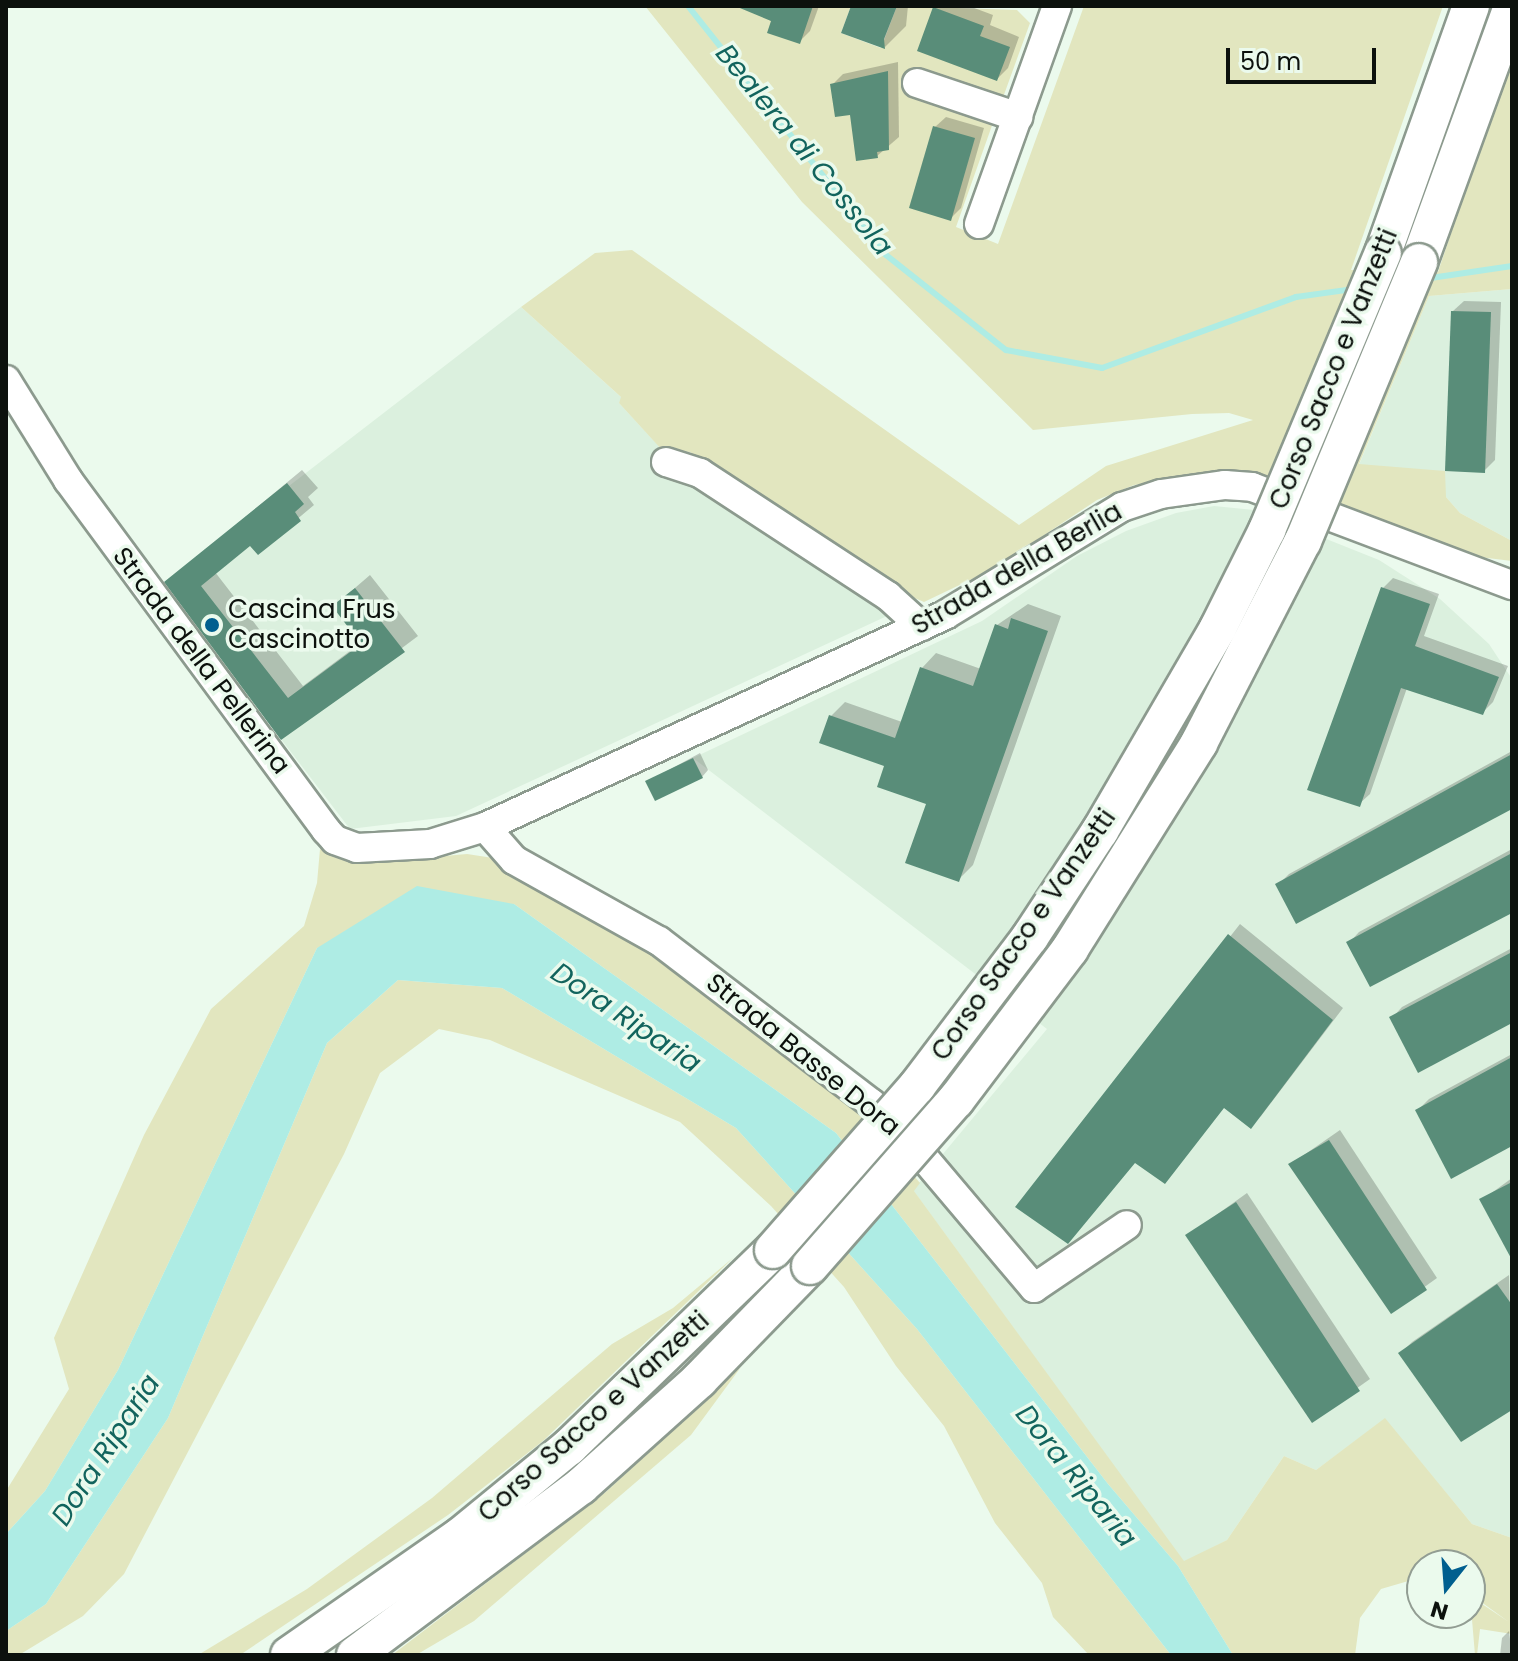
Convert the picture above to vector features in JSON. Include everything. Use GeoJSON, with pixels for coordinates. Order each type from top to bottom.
{"type":"FeatureCollection","features":[{"type":"Feature","properties":{"kind":"main road","name":"Corso Sacco e Vanzetti"},"geometry":{"type":"LineString","coordinates":[[289,1655],[459,1537],[569,1447],[773,1250],[917,1086],[1030,937],[1100,831],[1211,642],[1267,530],[1383,253],[1471,6]]}},
{"type":"Feature","properties":{"kind":"main road","name":"Corso Sacco e Vanzetti"},"geometry":{"type":"LineString","coordinates":[[355,1655],[581,1486],[699,1380],[810,1266],[956,1100],[1070,949],[1199,743],[1303,541],[1419,262],[1512,6]]}},
{"type":"Feature","properties":{"kind":"street"},"geometry":{"type":"LineString","coordinates":[[979,224],[1018,117],[1049,8]]}},
{"type":"Feature","properties":{"kind":"street"},"geometry":{"type":"LineString","coordinates":[[917,83],[1018,117]]}},
{"type":"Feature","properties":{"kind":"street","name":"Strada della Pellerina"},"geometry":{"type":"LineString","coordinates":[[6,380],[68,480],[335,840],[357,848],[385,849],[450,840]]}},
{"type":"Feature","properties":{"kind":"street"},"geometry":{"type":"LineString","coordinates":[[666,462],[684,464],[713,481],[888,596],[921,626]]}},
{"type":"Feature","properties":{"kind":"street","name":"Strada della Berlia"},"geometry":{"type":"LineString","coordinates":[[450,840],[485,827],[921,626],[1001,584],[1122,507],[1161,494],[1225,485],[1252,487],[1512,585]]}},
{"type":"Feature","properties":{"kind":"street","name":"Strada Basse Dora"},"geometry":{"type":"LineString","coordinates":[[485,827],[514,860],[659,941],[871,1103],[903,1133],[1034,1288],[1127,1225]]}},
{"type":"Feature","properties":{"kind":"shaded area"},"geometry":{"type":"Polygon","coordinates":[[[1512,289],[1512,541],[1460,513],[1446,497],[1359,465],[1429,296],[1512,289]]]}},
{"type":"Feature","properties":{"kind":"shaded area"},"geometry":{"type":"Polygon","coordinates":[[[521,307],[622,398],[619,403],[690,480],[876,596],[887,616],[456,816],[350,829],[162,584],[521,307]]]}},
{"type":"Feature","properties":{"kind":"shaded area"},"geometry":{"type":"Polygon","coordinates":[[[1214,506],[1254,510],[1379,560],[1440,599],[1489,644],[1512,679],[1512,1538],[1472,1524],[1385,1419],[1316,1470],[1284,1456],[1227,1540],[1184,1562],[913,1190],[1047,1029],[693,758],[982,621],[1077,556],[1126,531],[1176,513],[1214,506]]]}},
{"type":"Feature","properties":{"kind":"green space"},"geometry":{"type":"Polygon","coordinates":[[[645,6],[851,6],[841,33],[881,48],[897,6],[1017,10],[1030,23],[1001,103],[917,78],[916,99],[930,95],[995,117],[956,227],[998,244],[1084,6],[1443,6],[1351,270],[1438,272],[1512,51],[1512,289],[1429,296],[1359,464],[1445,471],[1446,497],[1460,513],[1512,541],[1512,561],[1471,556],[1229,472],[1134,485],[1097,500],[993,569],[924,602],[898,591],[690,452],[662,450],[619,403],[621,397],[521,307],[595,253],[632,250],[1019,525],[1106,466],[1253,420],[1229,413],[1192,414],[1033,430],[802,202],[645,6]]]}},
{"type":"Feature","properties":{"kind":"green space"},"geometry":{"type":"Polygon","coordinates":[[[320,849],[337,857],[378,862],[467,854],[493,858],[654,954],[861,1114],[920,1183],[914,1191],[1184,1561],[1227,1540],[1284,1456],[1316,1470],[1385,1418],[1472,1524],[1512,1538],[1512,1634],[1480,1629],[1486,1629],[1486,1607],[1509,1622],[1486,1605],[1486,1549],[1406,1549],[1406,1582],[1381,1589],[1360,1618],[1355,1655],[1233,1655],[1178,1566],[1108,1484],[836,1133],[514,904],[317,948],[118,1370],[45,1491],[6,1534],[6,1491],[69,1389],[54,1338],[144,1135],[211,1009],[304,926],[317,883],[320,849]]]}},
{"type":"Feature","properties":{"kind":"green space"},"geometry":{"type":"Polygon","coordinates":[[[398,980],[502,988],[736,1128],[917,1329],[1171,1655],[1089,1655],[1053,1617],[1042,1583],[995,1523],[944,1426],[896,1366],[844,1287],[771,1206],[680,1122],[490,1040],[439,1029],[380,1073],[344,1154],[124,1574],[83,1616],[19,1655],[6,1655],[6,1631],[46,1604],[168,1418],[327,1043],[398,980]]]}},
{"type":"Feature","properties":{"kind":"green space"},"geometry":{"type":"Polygon","coordinates":[[[734,1257],[543,1441],[448,1515],[240,1655],[198,1655],[307,1589],[432,1498],[612,1344],[673,1308],[734,1257]]]}},
{"type":"Feature","properties":{"kind":"green space"},"geometry":{"type":"Polygon","coordinates":[[[741,1367],[691,1435],[474,1621],[416,1655],[392,1655],[607,1491],[741,1367]]]}},
{"type":"Feature","properties":{"kind":"green space"},"geometry":{"type":"Polygon","coordinates":[[[1473,1629],[1480,1629],[1477,1655],[1473,1629]]]}},
{"type":"Feature","properties":{"kind":"water","name":"Dora Riparia"},"geometry":{"type":"Polygon","coordinates":[[[417,886],[514,904],[836,1133],[1108,1484],[1178,1566],[1233,1655],[1171,1655],[917,1329],[736,1128],[502,988],[398,980],[327,1043],[168,1418],[46,1604],[6,1631],[6,1534],[45,1491],[118,1370],[317,948],[417,886]]]}},
{"type":"Feature","properties":{"kind":"building"},"geometry":{"type":"Polygon","coordinates":[[[735,6],[813,6],[800,44],[767,33],[771,21],[735,6]]]}},
{"type":"Feature","properties":{"kind":"building"},"geometry":{"type":"Polygon","coordinates":[[[851,6],[897,6],[884,39],[885,49],[841,33],[851,6]]]}},
{"type":"Feature","properties":{"kind":"building"},"geometry":{"type":"Polygon","coordinates":[[[933,7],[984,26],[980,36],[1010,47],[997,81],[917,51],[933,7]]]}},
{"type":"Feature","properties":{"kind":"building"},"geometry":{"type":"Polygon","coordinates":[[[888,71],[889,150],[877,152],[878,158],[856,161],[850,115],[835,117],[830,84],[888,71]]]}},
{"type":"Feature","properties":{"kind":"building"},"geometry":{"type":"Polygon","coordinates":[[[933,126],[975,138],[951,221],[909,208],[933,126]]]}},
{"type":"Feature","properties":{"kind":"building"},"geometry":{"type":"Polygon","coordinates":[[[1451,311],[1491,312],[1485,473],[1445,471],[1451,311]]]}},
{"type":"Feature","properties":{"kind":"building","name":"Cascina Frus Cascinotto"},"geometry":{"type":"Polygon","coordinates":[[[287,483],[304,504],[295,512],[301,521],[258,555],[250,546],[201,586],[288,698],[361,644],[332,606],[355,588],[405,652],[281,740],[164,582],[287,483]]]}},
{"type":"Feature","properties":{"kind":"building"},"geometry":{"type":"Polygon","coordinates":[[[1381,587],[1430,604],[1415,646],[1499,677],[1483,715],[1401,688],[1360,807],[1307,790],[1381,587]]]}},
{"type":"Feature","properties":{"kind":"building"},"geometry":{"type":"Polygon","coordinates":[[[1011,618],[1048,631],[959,882],[905,863],[926,804],[877,787],[884,766],[819,743],[829,715],[895,738],[920,667],[973,686],[995,624],[1008,629],[1011,618]]]}},
{"type":"Feature","properties":{"kind":"building"},"geometry":{"type":"Polygon","coordinates":[[[1512,754],[1512,809],[1296,924],[1275,884],[1512,754]]]}},
{"type":"Feature","properties":{"kind":"building"},"geometry":{"type":"Polygon","coordinates":[[[693,758],[703,778],[655,801],[645,781],[693,758]]]}},
{"type":"Feature","properties":{"kind":"building"},"geometry":{"type":"Polygon","coordinates":[[[1512,853],[1512,913],[1370,987],[1346,942],[1512,853]]]}},
{"type":"Feature","properties":{"kind":"building"},"geometry":{"type":"Polygon","coordinates":[[[1228,934],[1333,1020],[1251,1129],[1224,1108],[1165,1184],[1135,1163],[1068,1244],[1015,1207],[1228,934]]]}},
{"type":"Feature","properties":{"kind":"building"},"geometry":{"type":"Polygon","coordinates":[[[1512,952],[1512,1023],[1418,1073],[1389,1017],[1512,952]]]}},
{"type":"Feature","properties":{"kind":"building"},"geometry":{"type":"Polygon","coordinates":[[[1512,1057],[1512,1146],[1451,1179],[1415,1110],[1512,1057]]]}},
{"type":"Feature","properties":{"kind":"building"},"geometry":{"type":"Polygon","coordinates":[[[1329,1140],[1427,1290],[1391,1314],[1288,1164],[1329,1140]]]}},
{"type":"Feature","properties":{"kind":"building"},"geometry":{"type":"Polygon","coordinates":[[[1512,1182],[1512,1260],[1479,1199],[1512,1182]]]}},
{"type":"Feature","properties":{"kind":"building"},"geometry":{"type":"Polygon","coordinates":[[[1236,1202],[1360,1391],[1312,1423],[1185,1235],[1236,1202]]]}},
{"type":"Feature","properties":{"kind":"building"},"geometry":{"type":"Polygon","coordinates":[[[1497,1284],[1512,1305],[1512,1410],[1461,1442],[1398,1353],[1497,1284]]]}},
{"type":"Feature","properties":{"kind":"waterway","name":"Bealera di Cossola"},"geometry":{"type":"LineString","coordinates":[[688,6],[886,255],[1006,350],[1102,368],[1296,297],[1354,289]]}},
{"type":"Feature","properties":{"kind":"waterway","name":"Bealera di Cossola"},"geometry":{"type":"LineString","coordinates":[[1424,279],[1512,266]]}},
{"type":"Feature","properties":{"kind":"place","name":"Cascina Frus Cascinotto"},"geometry":{"type":"Point","coordinates":[212,625]}}]}
